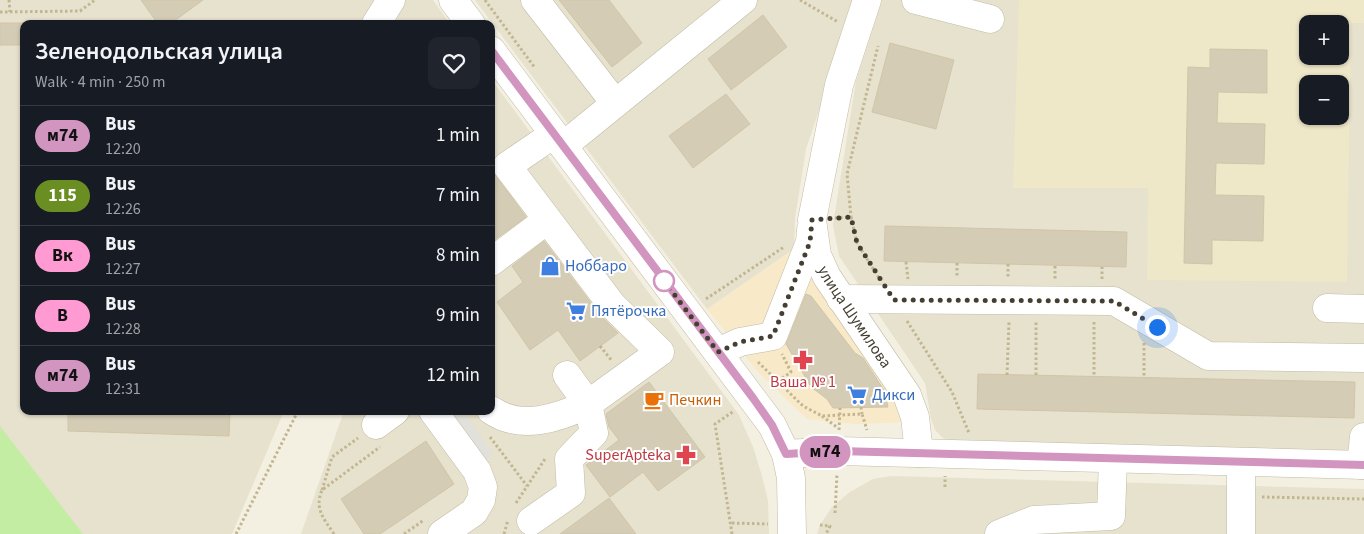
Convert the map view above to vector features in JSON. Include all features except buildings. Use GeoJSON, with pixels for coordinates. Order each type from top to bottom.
{"type":"FeatureCollection","features":[{"type":"Feature","properties":{"kind":"street"},"geometry":{"type":"LineString","coordinates":[[378,20],[391,0]]}},
{"type":"Feature","properties":{"kind":"street"},"geometry":{"type":"LineString","coordinates":[[453,0],[468,20]]}},
{"type":"Feature","properties":{"kind":"street"},"geometry":{"type":"LineString","coordinates":[[535,0],[615,103]]}},
{"type":"Feature","properties":{"kind":"street"},"geometry":{"type":"LineString","coordinates":[[490,422],[504,418],[532,422],[567,414],[588,404],[660,352],[612,305],[507,166],[558,140],[615,103],[743,0]]}},
{"type":"Feature","properties":{"kind":"street","name":"улица Шумилова"},"geometry":{"type":"LineString","coordinates":[[867,0],[840,85],[811,231],[827,277],[907,395],[916,417],[919,453]]}},
{"type":"Feature","properties":{"kind":"street"},"geometry":{"type":"LineString","coordinates":[[916,0],[990,19]]}},
{"type":"Feature","properties":{"kind":"street"},"geometry":{"type":"LineString","coordinates":[[495,55],[558,140],[729,347],[786,454],[791,478],[780,529]]}},
{"type":"Feature","properties":{"kind":"street"},"geometry":{"type":"LineString","coordinates":[[495,259],[547,220]]}},
{"type":"Feature","properties":{"kind":"street"},"geometry":{"type":"LineString","coordinates":[[729,347],[773,336],[811,231]]}},
{"type":"Feature","properties":{"kind":"street"},"geometry":{"type":"LineString","coordinates":[[841,299],[1114,301],[1208,356],[1364,358]]}},
{"type":"Feature","properties":{"kind":"street"},"geometry":{"type":"LineString","coordinates":[[1327,308],[1364,309]]}},
{"type":"Feature","properties":{"kind":"street"},"geometry":{"type":"LineString","coordinates":[[518,515],[571,493],[569,459],[594,433],[588,404],[567,375]]}},
{"type":"Feature","properties":{"kind":"street"},"geometry":{"type":"LineString","coordinates":[[434,526],[474,512],[481,500],[483,487],[477,471],[436,415]]}},
{"type":"Feature","properties":{"kind":"street"},"geometry":{"type":"LineString","coordinates":[[786,454],[838,451],[1363,465],[1364,437]]}},
{"type":"Feature","properties":{"kind":"street"},"geometry":{"type":"LineString","coordinates":[[999,534],[1034,520],[1111,516],[1113,459]]}},
{"type":"Feature","properties":{"kind":"street"},"geometry":{"type":"LineString","coordinates":[[1241,462],[1241,534]]}},
{"type":"Feature","properties":{"kind":"path"},"geometry":{"type":"LineString","coordinates":[[9,0],[10,12]]}},
{"type":"Feature","properties":{"kind":"path"},"geometry":{"type":"LineString","coordinates":[[0,12],[80,11],[95,0]]}},
{"type":"Feature","properties":{"kind":"path"},"geometry":{"type":"LineString","coordinates":[[800,0],[844,25]]}},
{"type":"Feature","properties":{"kind":"path"},"geometry":{"type":"LineString","coordinates":[[880,39],[846,174],[851,217],[857,243],[952,392],[970,436]]}},
{"type":"Feature","properties":{"kind":"path"},"geometry":{"type":"LineString","coordinates":[[706,300],[798,237],[851,217]]}},
{"type":"Feature","properties":{"kind":"path"},"geometry":{"type":"LineString","coordinates":[[701,294],[712,307]]}},
{"type":"Feature","properties":{"kind":"path"},"geometry":{"type":"LineString","coordinates":[[1007,375],[1023,300]]}},
{"type":"Feature","properties":{"kind":"path"},"geometry":{"type":"LineString","coordinates":[[1023,300],[1036,375]]}},
{"type":"Feature","properties":{"kind":"path"},"geometry":{"type":"LineString","coordinates":[[1094,301],[1094,377]]}},
{"type":"Feature","properties":{"kind":"path"},"geometry":{"type":"LineString","coordinates":[[1144,319],[1144,378]]}},
{"type":"Feature","properties":{"kind":"path"},"geometry":{"type":"LineString","coordinates":[[770,387],[791,372],[773,336]]}},
{"type":"Feature","properties":{"kind":"path"},"geometry":{"type":"LineString","coordinates":[[729,347],[777,382],[803,406],[822,416],[862,414]]}},
{"type":"Feature","properties":{"kind":"path"},"geometry":{"type":"LineString","coordinates":[[861,407],[868,433]]}},
{"type":"Feature","properties":{"kind":"path"},"geometry":{"type":"LineString","coordinates":[[839,432],[840,408]]}},
{"type":"Feature","properties":{"kind":"path"},"geometry":{"type":"LineString","coordinates":[[732,534],[732,523],[715,424],[735,411]]}},
{"type":"Feature","properties":{"kind":"path"},"geometry":{"type":"LineString","coordinates":[[236,534],[296,415]]}},
{"type":"Feature","properties":{"kind":"path"},"geometry":{"type":"LineString","coordinates":[[490,422],[527,486]]}},
{"type":"Feature","properties":{"kind":"path"},"geometry":{"type":"LineString","coordinates":[[322,490],[384,427]]}},
{"type":"Feature","properties":{"kind":"path"},"geometry":{"type":"LineString","coordinates":[[334,534],[319,511],[318,499],[332,456],[384,427]]}},
{"type":"Feature","properties":{"kind":"path"},"geometry":{"type":"LineString","coordinates":[[504,534],[518,515],[527,486],[548,455]]}},
{"type":"Feature","properties":{"kind":"path"},"geometry":{"type":"LineString","coordinates":[[835,513],[837,470]]}},
{"type":"Feature","properties":{"kind":"path"},"geometry":{"type":"LineString","coordinates":[[1241,497],[1364,499]]}},
{"type":"Feature","properties":{"kind":"path"},"geometry":{"type":"LineString","coordinates":[[732,523],[780,529]]}},
{"type":"Feature","properties":{"kind":"path"},"geometry":{"type":"LineString","coordinates":[[820,525],[830,526],[826,534]]}},
{"type":"Feature","properties":{"kind":"path"},"geometry":{"type":"LineString","coordinates":[[404,534],[434,526]]}},
{"type":"Feature","properties":{"kind":"shaded area"},"geometry":{"type":"Polygon","coordinates":[[[0,0],[433,0],[447,20],[20,20],[20,415],[282,415],[232,534],[0,534],[0,0]]]}},
{"type":"Feature","properties":{"kind":"shaded area"},"geometry":{"type":"Polygon","coordinates":[[[475,0],[856,0],[806,149],[795,218],[794,249],[707,309],[495,27],[495,20],[490,20],[475,0]]]}},
{"type":"Feature","properties":{"kind":"shaded area"},"geometry":{"type":"Polygon","coordinates":[[[882,0],[1364,0],[1364,455],[953,441],[943,438],[935,430],[931,419],[925,383],[839,256],[833,225],[856,81],[882,0]]]}},
{"type":"Feature","properties":{"kind":"shaded area"},"geometry":{"type":"Polygon","coordinates":[[[1019,0],[1364,0],[1364,23],[1351,23],[1347,282],[1147,280],[1148,188],[1013,188],[1019,0]]]}},
{"type":"Feature","properties":{"kind":"shaded area"},"geometry":{"type":"Polygon","coordinates":[[[495,84],[739,415],[753,447],[762,476],[768,501],[769,534],[301,534],[343,415],[495,415],[495,84]]]}},
{"type":"Feature","properties":{"kind":"shaded area"},"geometry":{"type":"Polygon","coordinates":[[[794,249],[892,391],[907,422],[856,424],[807,419],[758,372],[707,309],[794,249]]]}},
{"type":"Feature","properties":{"kind":"shaded area"},"geometry":{"type":"Polygon","coordinates":[[[449,415],[466,415],[493,454],[482,462],[449,415]]]}},
{"type":"Feature","properties":{"kind":"shaded area"},"geometry":{"type":"Polygon","coordinates":[[[891,476],[1364,489],[1364,534],[817,534],[820,525],[832,507],[850,492],[873,479],[891,476]]]}},
{"type":"Feature","properties":{"kind":"green space"},"geometry":{"type":"Polygon","coordinates":[[[0,426],[83,534],[0,534],[0,426]]]}},
{"type":"Feature","properties":{"kind":"bus line","name":"м74"},"geometry":{"type":"LineString","coordinates":[[495,55],[753,398],[772,425],[786,454],[838,451],[1364,465]]}},
{"type":"Feature","properties":{"kind":"place","name":"Ноббаро"},"geometry":{"type":"Point","coordinates":[550,266]}},
{"type":"Feature","properties":{"kind":"place","name":"Пятёрочка"},"geometry":{"type":"Point","coordinates":[576,311]}},
{"type":"Feature","properties":{"kind":"place","name":"Ваша № 1"},"geometry":{"type":"Point","coordinates":[803,360]}},
{"type":"Feature","properties":{"kind":"place","name":"Дикси"},"geometry":{"type":"Point","coordinates":[857,395]}},
{"type":"Feature","properties":{"kind":"place","name":"Печкин"},"geometry":{"type":"Point","coordinates":[654,400]}},
{"type":"Feature","properties":{"kind":"place","name":"SuperApteka"},"geometry":{"type":"Point","coordinates":[686,455]}},
{"type":"Feature","properties":{"kind":"route"},"geometry":{"type":"LineString","coordinates":[[664,281],[718,352],[740,342],[773,336],[810,242],[812,220],[851,217],[857,243],[894,300],[1114,301],[1157,327]]}}]}
